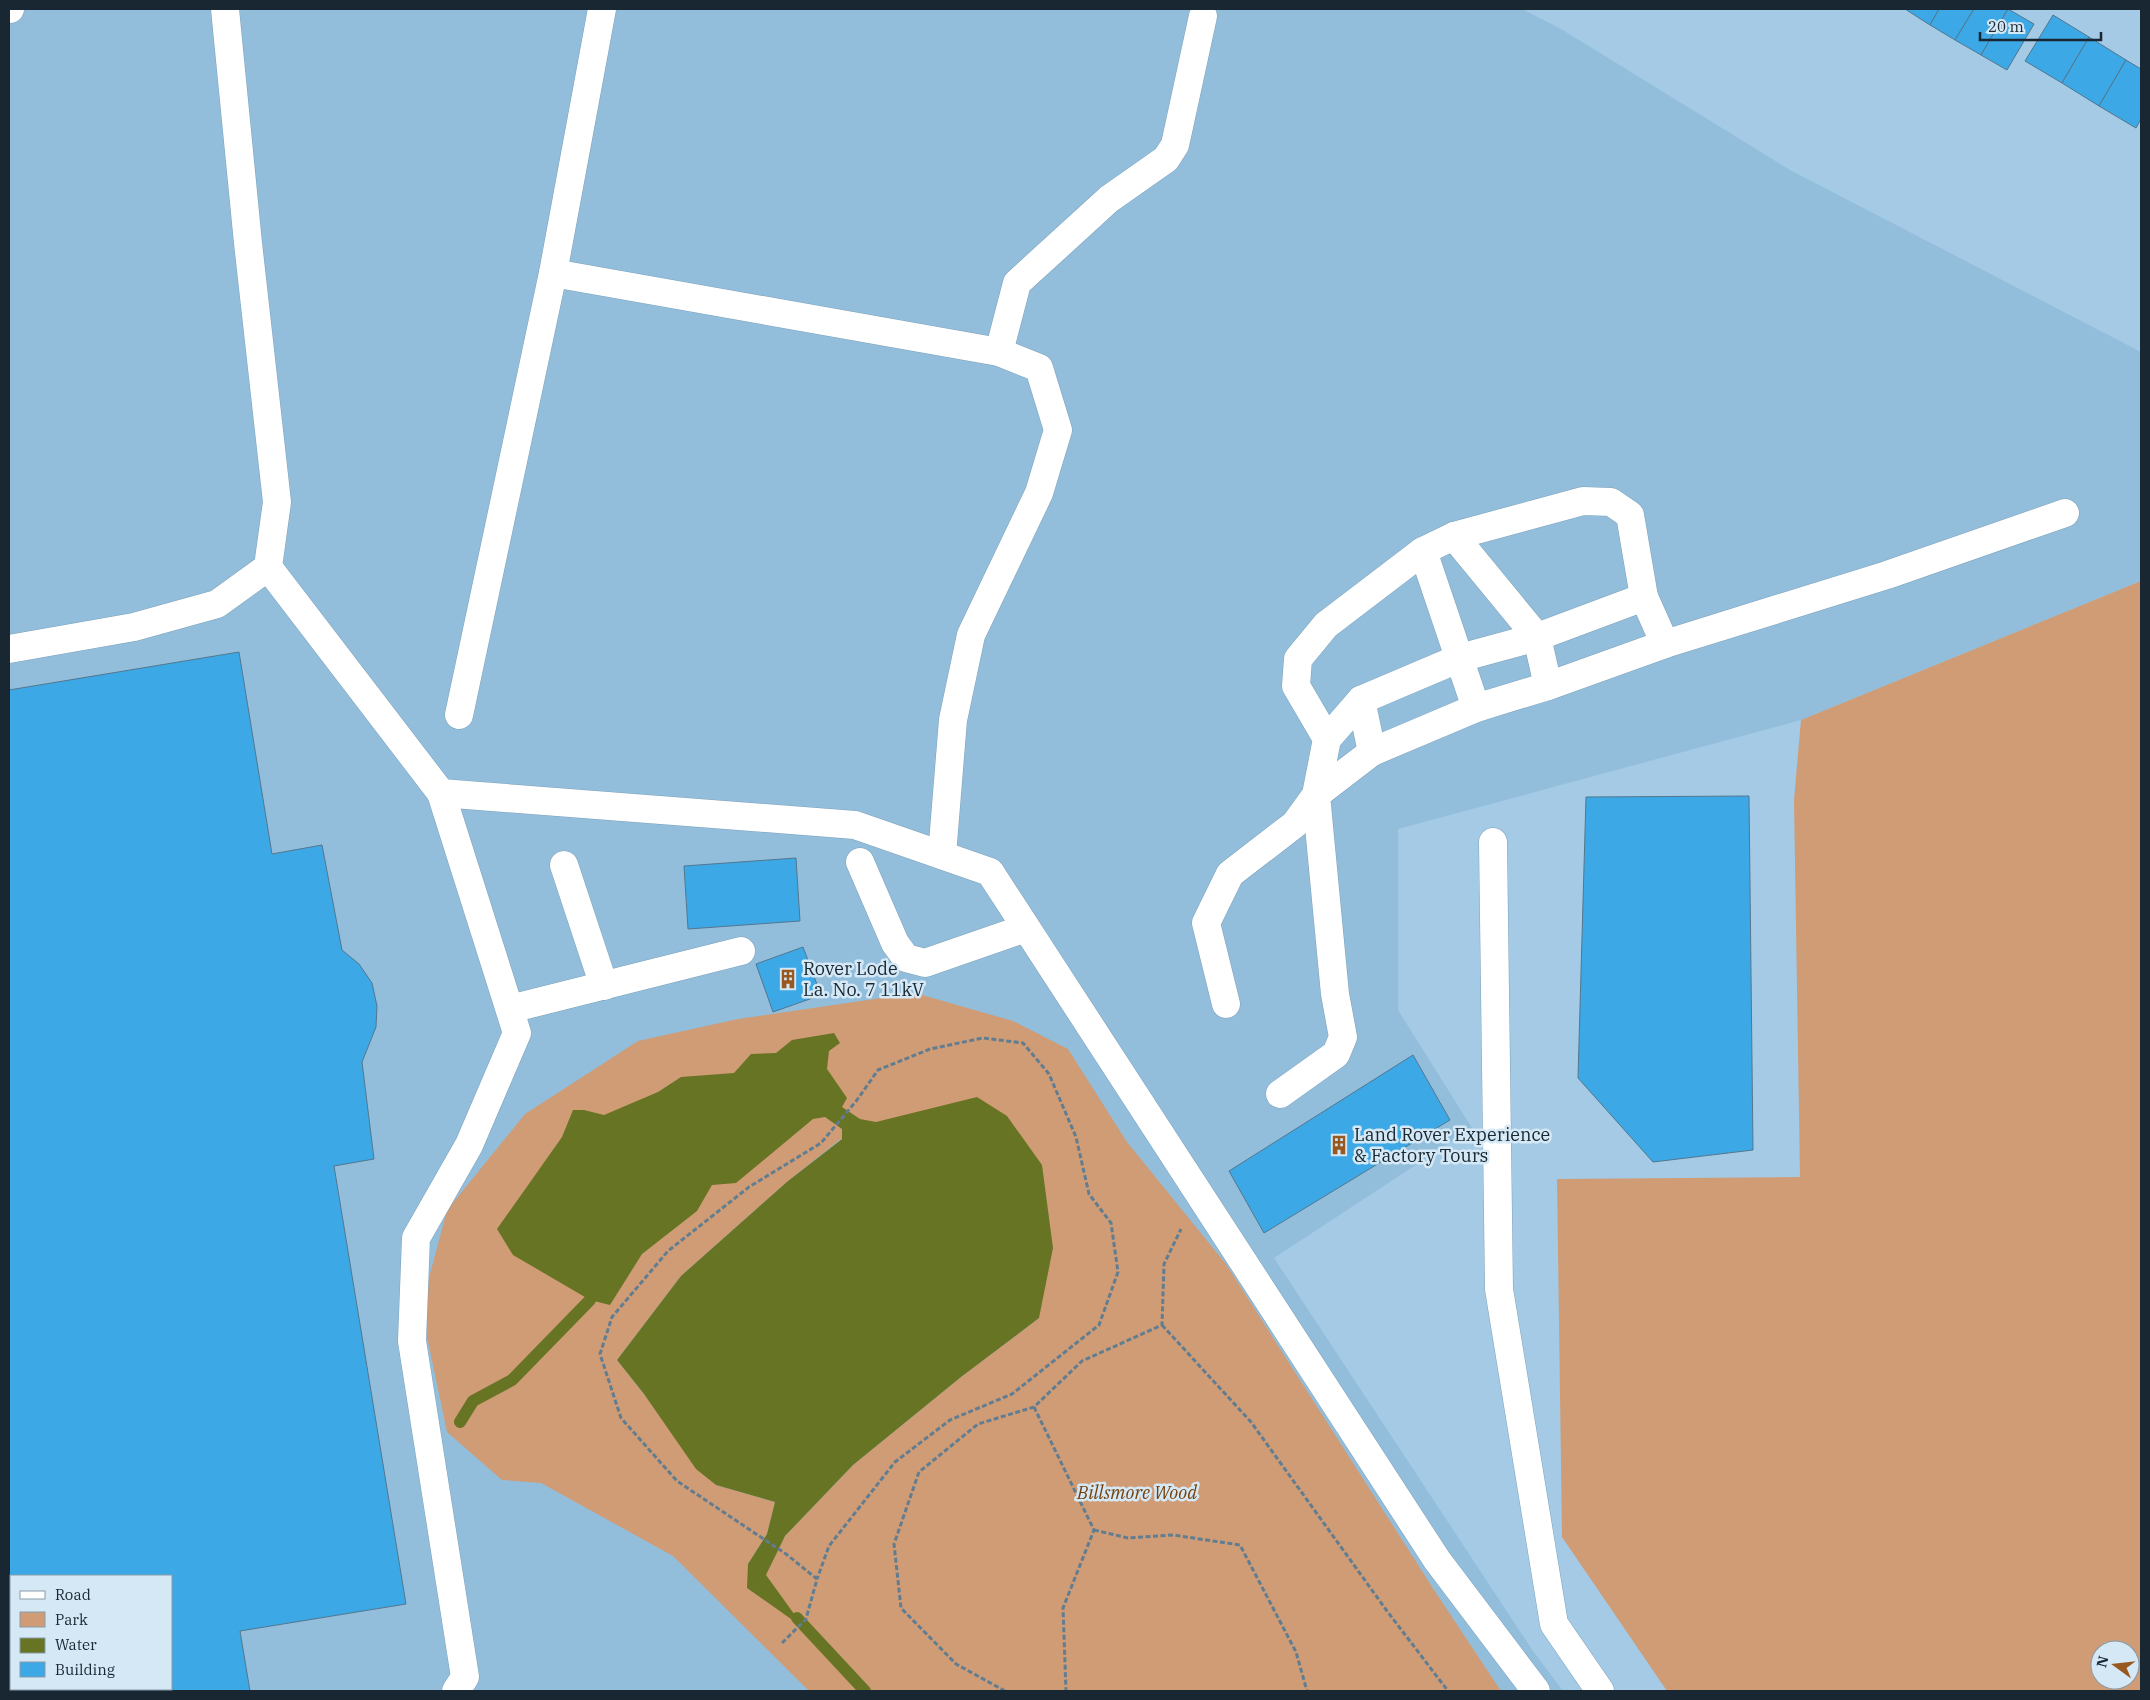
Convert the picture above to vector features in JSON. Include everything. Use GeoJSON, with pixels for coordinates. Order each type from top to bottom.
{"type":"FeatureCollection","features":[{"type":"Feature","properties":{"kind":"lane"},"geometry":{"type":"LineString","coordinates":[[9,649],[134,627],[217,604],[268,566],[277,502],[248,243],[225,9]]}},
{"type":"Feature","properties":{"kind":"lane"},"geometry":{"type":"LineString","coordinates":[[459,715],[553,273],[602,9]]}},
{"type":"Feature","properties":{"kind":"lane"},"geometry":{"type":"LineString","coordinates":[[999,352],[1017,284],[1109,199],[1166,159],[1175,145],[1203,16]]}},
{"type":"Feature","properties":{"kind":"lane"},"geometry":{"type":"LineString","coordinates":[[553,273],[999,352],[1039,368],[1058,430],[1039,493],[971,635],[954,720],[942,855]]}},
{"type":"Feature","properties":{"kind":"lane"},"geometry":{"type":"LineString","coordinates":[[1326,739],[1296,686],[1298,660],[1326,625],[1424,551],[1454,536],[1583,501],[1611,502],[1630,515],[1644,597],[1665,644]]}},
{"type":"Feature","properties":{"kind":"lane"},"geometry":{"type":"LineString","coordinates":[[1226,1004],[1206,922],[1230,874],[1295,824],[1316,795],[1372,752],[1476,708],[1548,686],[1665,644],[1887,575],[2065,513]]}},
{"type":"Feature","properties":{"kind":"lane"},"geometry":{"type":"LineString","coordinates":[[1454,536],[1536,637],[1548,686]]}},
{"type":"Feature","properties":{"kind":"lane"},"geometry":{"type":"LineString","coordinates":[[1424,551],[1476,708]]}},
{"type":"Feature","properties":{"kind":"lane"},"geometry":{"type":"LineString","coordinates":[[268,566],[441,792],[517,1033],[468,1145],[416,1238],[412,1341],[463,1687]]}},
{"type":"Feature","properties":{"kind":"lane"},"geometry":{"type":"LineString","coordinates":[[1280,1094],[1336,1054],[1343,1037],[1335,994],[1316,795],[1326,739],[1361,700],[1460,658],[1536,637],[1644,597]]}},
{"type":"Feature","properties":{"kind":"lane"},"geometry":{"type":"LineString","coordinates":[[1361,700],[1372,752]]}},
{"type":"Feature","properties":{"kind":"lane"},"geometry":{"type":"LineString","coordinates":[[441,792],[855,825],[990,872],[1437,1560],[1536,1691]]}},
{"type":"Feature","properties":{"kind":"lane"},"geometry":{"type":"LineString","coordinates":[[1493,842],[1499,1290],[1554,1624],[1600,1691]]}},
{"type":"Feature","properties":{"kind":"lane"},"geometry":{"type":"LineString","coordinates":[[860,862],[895,943],[906,958],[925,963],[1026,928]]}},
{"type":"Feature","properties":{"kind":"lane"},"geometry":{"type":"LineString","coordinates":[[564,865],[604,986]]}},
{"type":"Feature","properties":{"kind":"lane"},"geometry":{"type":"LineString","coordinates":[[510,1009],[741,951]]}},
{"type":"Feature","properties":{"kind":"path"},"geometry":{"type":"LineString","coordinates":[[782,1643],[806,1619],[829,1546],[895,1462],[950,1420],[1012,1394],[1099,1325],[1118,1272],[1111,1223],[1089,1194],[1076,1137],[1049,1074],[1024,1043],[983,1038],[930,1049],[878,1070],[857,1100],[821,1144],[749,1187],[668,1251],[612,1317],[600,1354],[621,1418],[677,1481],[786,1554],[817,1580]]}},
{"type":"Feature","properties":{"kind":"path"},"geometry":{"type":"LineString","coordinates":[[1198,1193],[1164,1264],[1162,1325],[1251,1422],[1387,1611],[1448,1691]]}},
{"type":"Feature","properties":{"kind":"path"},"geometry":{"type":"LineString","coordinates":[[1006,1691],[956,1664],[901,1608],[894,1544],[919,1472],[978,1424],[1034,1407],[1082,1361],[1162,1325]]}},
{"type":"Feature","properties":{"kind":"path"},"geometry":{"type":"LineString","coordinates":[[1034,1407],[1094,1530],[1063,1608],[1066,1691]]}},
{"type":"Feature","properties":{"kind":"path"},"geometry":{"type":"LineString","coordinates":[[1094,1530],[1128,1538],[1173,1535],[1240,1545],[1296,1652],[1307,1691]]}},
{"type":"Feature","properties":{"kind":"shaded area"},"geometry":{"type":"Polygon","coordinates":[[[9,9],[1522,9],[1561,29],[1790,170],[2141,352],[2141,581],[1801,720],[1398,829],[1398,1010],[1472,1128],[1274,1258],[1533,1651],[1563,1691],[9,1691],[9,9]]]}},
{"type":"Feature","properties":{"kind":"green space"},"geometry":{"type":"Polygon","coordinates":[[[2141,581],[2141,1691],[1667,1691],[1562,1537],[1557,1179],[1800,1177],[1794,800],[1801,720],[2141,581]]]}},
{"type":"Feature","properties":{"kind":"green space","name":"Billsmore Wood"},"geometry":{"type":"Polygon","coordinates":[[[915,993],[1013,1021],[1068,1049],[1127,1142],[1226,1264],[1436,1593],[1501,1691],[809,1691],[673,1556],[541,1483],[502,1480],[447,1432],[421,1308],[447,1210],[525,1114],[638,1041],[738,1019],[915,993]],[[842,1138],[788,1181],[681,1276],[617,1360],[716,1485],[775,1502],[767,1534],[748,1564],[765,1575],[785,1536],[853,1465],[961,1377],[1039,1318],[842,1138]]]}},
{"type":"Feature","properties":{"kind":"water"},"geometry":{"type":"Polygon","coordinates":[[[834,1033],[840,1043],[829,1051],[827,1069],[847,1098],[842,1107],[860,1119],[876,1122],[977,1097],[1007,1116],[1042,1165],[1053,1248],[1039,1318],[961,1377],[853,1465],[785,1536],[766,1575],[797,1618],[791,1619],[747,1588],[748,1564],[767,1534],[775,1502],[716,1485],[696,1469],[644,1394],[617,1360],[681,1276],[788,1181],[842,1139],[842,1129],[825,1117],[813,1119],[736,1183],[712,1185],[697,1211],[642,1254],[610,1305],[590,1300],[513,1255],[497,1229],[562,1137],[573,1110],[584,1110],[604,1115],[658,1092],[681,1077],[734,1073],[751,1054],[776,1053],[792,1040],[834,1033]]]}},
{"type":"Feature","properties":{"kind":"building"},"geometry":{"type":"Polygon","coordinates":[[[1905,9],[1939,9],[1930,25],[1905,9]]]}},
{"type":"Feature","properties":{"kind":"building"},"geometry":{"type":"Polygon","coordinates":[[[1939,9],[1974,9],[1955,40],[1930,25],[1939,9]]]}},
{"type":"Feature","properties":{"kind":"building"},"geometry":{"type":"Polygon","coordinates":[[[1974,9],[2008,9],[1981,55],[1955,40],[1974,9]]]}},
{"type":"Feature","properties":{"kind":"building"},"geometry":{"type":"Polygon","coordinates":[[[2008,9],[2034,24],[2007,70],[1981,55],[2008,9]]]}},
{"type":"Feature","properties":{"kind":"building"},"geometry":{"type":"Polygon","coordinates":[[[2053,15],[2089,37],[2062,83],[2025,61],[2053,15]]]}},
{"type":"Feature","properties":{"kind":"building"},"geometry":{"type":"Polygon","coordinates":[[[2089,37],[2126,60],[2099,106],[2062,83],[2089,37]]]}},
{"type":"Feature","properties":{"kind":"building"},"geometry":{"type":"Polygon","coordinates":[[[2126,60],[2141,69],[2141,119],[2136,128],[2099,106],[2126,60]]]}},
{"type":"Feature","properties":{"kind":"building"},"geometry":{"type":"Polygon","coordinates":[[[239,652],[272,854],[322,845],[342,950],[359,964],[372,983],[377,1006],[376,1027],[362,1062],[374,1159],[334,1166],[406,1604],[240,1631],[250,1691],[9,1691],[9,690],[239,652]]]}},
{"type":"Feature","properties":{"kind":"building"},"geometry":{"type":"Polygon","coordinates":[[[1749,796],[1753,1150],[1653,1162],[1578,1078],[1586,797],[1749,796]]]}},
{"type":"Feature","properties":{"kind":"building"},"geometry":{"type":"Polygon","coordinates":[[[796,858],[800,921],[688,929],[684,866],[796,858]]]}},
{"type":"Feature","properties":{"kind":"building","name":"Rover Lode La. No. 7 11kV"},"geometry":{"type":"Polygon","coordinates":[[[803,947],[821,995],[773,1012],[756,964],[803,947]]]}},
{"type":"Feature","properties":{"kind":"building","name":"Land Rover Experience & Factory Tours"},"geometry":{"type":"Polygon","coordinates":[[[1413,1055],[1450,1120],[1264,1233],[1229,1171],[1413,1055]]]}},
{"type":"Feature","properties":{"kind":"waterway"},"geometry":{"type":"LineString","coordinates":[[460,1422],[473,1401],[512,1380],[590,1300]]}},
{"type":"Feature","properties":{"kind":"waterway"},"geometry":{"type":"LineString","coordinates":[[797,1618],[865,1691]]}},
{"type":"Feature","properties":{"kind":"place","name":"Rover Lode La. No. 7 11kV"},"geometry":{"type":"Point","coordinates":[788,979]}},
{"type":"Feature","properties":{"kind":"place","name":"Land Rover Experience & Factory Tours"},"geometry":{"type":"Point","coordinates":[1339,1145]}}]}
